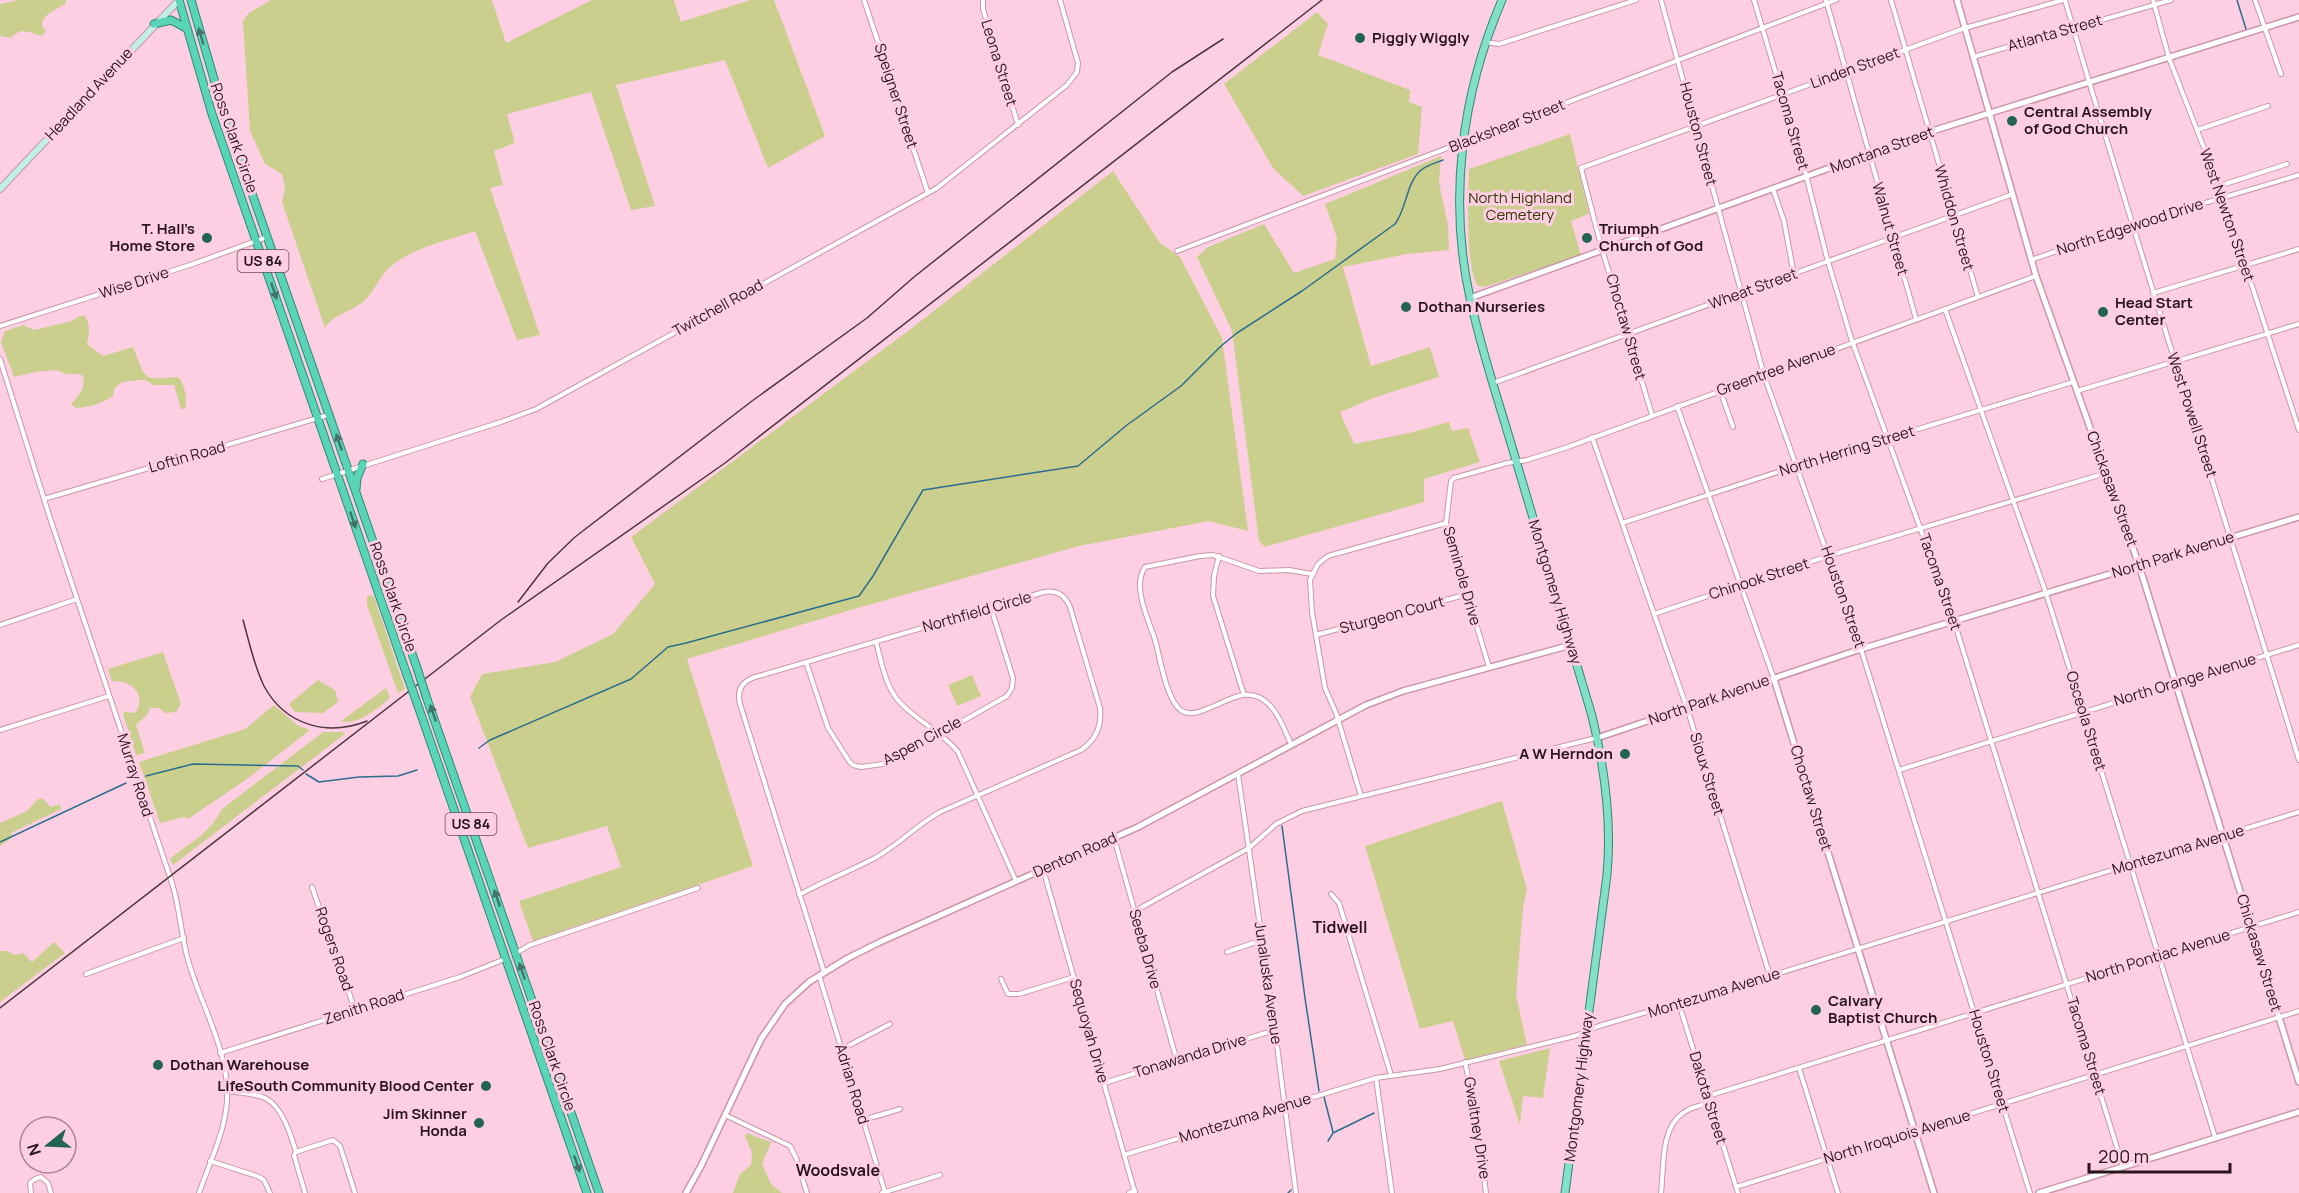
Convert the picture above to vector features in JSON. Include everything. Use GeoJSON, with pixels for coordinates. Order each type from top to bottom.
{"type":"FeatureCollection","features":[{"type":"Feature","properties":{"kind":"highway","name":"Ross Clark Circle"},"geometry":{"type":"LineString","coordinates":[[179,0],[212,114],[587,1193]]}},
{"type":"Feature","properties":{"kind":"highway","name":"Ross Clark Circle"},"geometry":{"type":"LineString","coordinates":[[191,0],[221,102],[267,237],[599,1193]]}},
{"type":"Feature","properties":{"kind":"highway"},"geometry":{"type":"LineString","coordinates":[[154,24],[171,20],[186,28]]}},
{"type":"Feature","properties":{"kind":"highway"},"geometry":{"type":"LineString","coordinates":[[356,492],[357,478],[363,464]]}},
{"type":"Feature","properties":{"kind":"highway"},"geometry":{"type":"LineString","coordinates":[[506,959],[516,953]]}},
{"type":"Feature","properties":{"kind":"highway"},"geometry":{"type":"LineString","coordinates":[[531,1032],[542,1028]]}},
{"type":"Feature","properties":{"kind":"highway"},"geometry":{"type":"LineString","coordinates":[[562,1123],[575,1123]]}},
{"type":"Feature","properties":{"kind":"main road","name":"Headland Avenue"},"geometry":{"type":"LineString","coordinates":[[0,189],[179,0]]}},
{"type":"Feature","properties":{"kind":"main road","name":"Montgomery Highway"},"geometry":{"type":"LineString","coordinates":[[1502,0],[1485,42],[1473,84],[1462,143],[1461,230],[1470,298],[1597,738],[1605,780],[1609,841],[1607,875],[1565,1193]]}},
{"type":"Feature","properties":{"kind":"street","name":"Speigner Street"},"geometry":{"type":"LineString","coordinates":[[864,0],[928,193]]}},
{"type":"Feature","properties":{"kind":"street","name":"Leona Street"},"geometry":{"type":"LineString","coordinates":[[983,0],[983,9],[1018,125]]}},
{"type":"Feature","properties":{"kind":"street","name":"Twitchell Road"},"geometry":{"type":"LineString","coordinates":[[322,478],[536,409],[928,193],[957,174],[1018,125],[1067,85],[1077,72],[1077,57],[1060,0]]}},
{"type":"Feature","properties":{"kind":"street"},"geometry":{"type":"LineString","coordinates":[[1485,42],[1499,44],[1636,0]]}},
{"type":"Feature","properties":{"kind":"street","name":"Houston Street"},"geometry":{"type":"LineString","coordinates":[[1661,0],[1764,375],[1861,649],[2030,1193]]}},
{"type":"Feature","properties":{"kind":"street","name":"Tacoma Street"},"geometry":{"type":"LineString","coordinates":[[1754,0],[1806,177],[1828,262],[1854,342],[1954,621],[2123,1167]]}},
{"type":"Feature","properties":{"kind":"street","name":"Blackshear Street"},"geometry":{"type":"LineString","coordinates":[[1176,251],[1836,0]]}},
{"type":"Feature","properties":{"kind":"street","name":"Whiddon Street"},"geometry":{"type":"LineString","coordinates":[[1891,0],[1978,297]]}},
{"type":"Feature","properties":{"kind":"street","name":"Chickasaw Street"},"geometry":{"type":"LineString","coordinates":[[1957,0],[2036,276],[2139,565],[2299,1082]]}},
{"type":"Feature","properties":{"kind":"street","name":"Linden Street"},"geometry":{"type":"LineString","coordinates":[[1581,168],[1965,28],[2064,0]]}},
{"type":"Feature","properties":{"kind":"street","name":"West Powell Street"},"geometry":{"type":"LineString","coordinates":[[2064,0],[2131,225],[2231,537],[2299,760]]}},
{"type":"Feature","properties":{"kind":"street","name":"Atlanta Street"},"geometry":{"type":"LineString","coordinates":[[1973,57],[2154,2],[2171,0]]}},
{"type":"Feature","properties":{"kind":"street"},"geometry":{"type":"LineString","coordinates":[[2255,0],[2281,74]]}},
{"type":"Feature","properties":{"kind":"street","name":"Walnut Street"},"geometry":{"type":"LineString","coordinates":[[1826,2],[1916,320]]}},
{"type":"Feature","properties":{"kind":"street","name":"West Newton Street"},"geometry":{"type":"LineString","coordinates":[[2154,2],[2169,58],[2223,197],[2299,430]]}},
{"type":"Feature","properties":{"kind":"street","name":"Montana Street"},"geometry":{"type":"LineString","coordinates":[[1470,298],[1929,132],[2299,17]]}},
{"type":"Feature","properties":{"kind":"street"},"geometry":{"type":"LineString","coordinates":[[2197,130],[2268,106]]}},
{"type":"Feature","properties":{"kind":"street"},"geometry":{"type":"LineString","coordinates":[[2219,186],[2287,164]]}},
{"type":"Feature","properties":{"kind":"street","name":"Choctaw Street"},"geometry":{"type":"LineString","coordinates":[[1581,168],[1652,415]]}},
{"type":"Feature","properties":{"kind":"street","name":"North Edgewood Drive"},"geometry":{"type":"LineString","coordinates":[[2031,260],[2131,225],[2299,175]]}},
{"type":"Feature","properties":{"kind":"street"},"geometry":{"type":"LineString","coordinates":[[1773,189],[1784,221],[1794,275]]}},
{"type":"Feature","properties":{"kind":"street","name":"Wheat Street"},"geometry":{"type":"LineString","coordinates":[[1493,383],[2013,194]]}},
{"type":"Feature","properties":{"kind":"street","name":"Wise Drive"},"geometry":{"type":"LineString","coordinates":[[0,326],[190,265],[267,237]]}},
{"type":"Feature","properties":{"kind":"street"},"geometry":{"type":"LineString","coordinates":[[2153,293],[2299,249]]}},
{"type":"Feature","properties":{"kind":"street","name":"Greentree Avenue"},"geometry":{"type":"LineString","coordinates":[[1516,462],[1592,437],[2036,276]]}},
{"type":"Feature","properties":{"kind":"street","name":"Osceola Street"},"geometry":{"type":"LineString","coordinates":[[1945,309],[2046,593],[2215,1137]]}},
{"type":"Feature","properties":{"kind":"street"},"geometry":{"type":"LineString","coordinates":[[2077,391],[2299,324]]}},
{"type":"Feature","properties":{"kind":"street","name":"Murray Road"},"geometry":{"type":"LineString","coordinates":[[0,359],[176,897],[191,969],[220,1053],[227,1091],[223,1122],[199,1193]]}},
{"type":"Feature","properties":{"kind":"street","name":"North Herring Street"},"geometry":{"type":"LineString","coordinates":[[1621,523],[1796,466],[2073,382]]}},
{"type":"Feature","properties":{"kind":"street"},"geometry":{"type":"LineString","coordinates":[[1720,390],[1733,427]]}},
{"type":"Feature","properties":{"kind":"street","name":"Choctaw Street"},"geometry":{"type":"LineString","coordinates":[[1677,406],[1774,679],[1934,1193]]}},
{"type":"Feature","properties":{"kind":"street","name":"Loftin Road"},"geometry":{"type":"LineString","coordinates":[[44,499],[329,415]]}},
{"type":"Feature","properties":{"kind":"street","name":"Sioux Street"},"geometry":{"type":"LineString","coordinates":[[1592,437],[1687,708],[1770,976]]}},
{"type":"Feature","properties":{"kind":"street","name":"Seminole Drive"},"geometry":{"type":"LineString","coordinates":[[1489,667],[1446,523],[1453,479],[1516,462]]}},
{"type":"Feature","properties":{"kind":"street","name":"Chinook Street"},"geometry":{"type":"LineString","coordinates":[[1654,614],[1828,556],[2106,473]]}},
{"type":"Feature","properties":{"kind":"street","name":"North Park Avenue"},"geometry":{"type":"LineString","coordinates":[[1134,911],[1249,848],[1276,824],[1291,815],[1597,738],[1861,649],[2299,517]]}},
{"type":"Feature","properties":{"kind":"street"},"geometry":{"type":"LineString","coordinates":[[1361,796],[1338,718],[1325,688],[1310,596],[1312,574],[1318,564],[1328,556],[1446,523]]}},
{"type":"Feature","properties":{"kind":"street"},"geometry":{"type":"LineString","coordinates":[[1291,744],[1272,706],[1262,698],[1244,695],[1200,712],[1180,710],[1174,702],[1161,666],[1143,605],[1141,581],[1145,567],[1200,556],[1219,556],[1259,571],[1289,570],[1312,574]]}},
{"type":"Feature","properties":{"kind":"street"},"geometry":{"type":"LineString","coordinates":[[1219,556],[1214,576],[1213,596],[1244,695]]}},
{"type":"Feature","properties":{"kind":"street","name":"Northfield Circle"},"geometry":{"type":"LineString","coordinates":[[799,895],[874,858],[924,822],[978,795],[1081,750],[1094,738],[1101,719],[1099,703],[1070,607],[1065,598],[1057,593],[1047,592],[749,679],[741,688],[739,697],[821,974]]}},
{"type":"Feature","properties":{"kind":"street","name":"Sturgeon Court"},"geometry":{"type":"LineString","coordinates":[[1316,635],[1468,594]]}},
{"type":"Feature","properties":{"kind":"street"},"geometry":{"type":"LineString","coordinates":[[0,625],[77,599]]}},
{"type":"Feature","properties":{"kind":"street","name":"Aspen Circle"},"geometry":{"type":"LineString","coordinates":[[806,662],[825,722],[853,765],[867,768],[883,764],[1003,699],[1012,688],[1013,678],[991,608]]}},
{"type":"Feature","properties":{"kind":"street"},"geometry":{"type":"LineString","coordinates":[[876,642],[888,681],[896,697],[958,752],[1016,881]]}},
{"type":"Feature","properties":{"kind":"street","name":"Denton Road"},"geometry":{"type":"LineString","coordinates":[[686,1193],[756,1049],[773,1020],[793,996],[821,974],[880,942],[1153,819],[1338,718],[1393,693],[1571,645]]}},
{"type":"Feature","properties":{"kind":"street","name":"North Orange Avenue"},"geometry":{"type":"LineString","coordinates":[[1899,771],[2083,711],[2299,645]]}},
{"type":"Feature","properties":{"kind":"street"},"geometry":{"type":"LineString","coordinates":[[0,730],[109,696]]}},
{"type":"Feature","properties":{"kind":"street","name":"Junaluska Avenue"},"geometry":{"type":"LineString","coordinates":[[1238,773],[1296,1193]]}},
{"type":"Feature","properties":{"kind":"street","name":"Montezuma Avenue"},"geometry":{"type":"LineString","coordinates":[[1124,1155],[1376,1078],[1440,1068],[1586,1032],[2299,812]]}},
{"type":"Feature","properties":{"kind":"street","name":"Seeba Drive"},"geometry":{"type":"LineString","coordinates":[[1114,837],[1177,1061]]}},
{"type":"Feature","properties":{"kind":"street","name":"Sequoyah Drive"},"geometry":{"type":"LineString","coordinates":[[1043,868],[1135,1192]]}},
{"type":"Feature","properties":{"kind":"street","name":"Rogers Road"},"geometry":{"type":"LineString","coordinates":[[312,887],[355,1010]]}},
{"type":"Feature","properties":{"kind":"street"},"geometry":{"type":"LineString","coordinates":[[516,953],[530,945],[698,888]]}},
{"type":"Feature","properties":{"kind":"street"},"geometry":{"type":"LineString","coordinates":[[1331,894],[1339,903],[1391,1075]]}},
{"type":"Feature","properties":{"kind":"street","name":"North Pontiac Avenue"},"geometry":{"type":"LineString","coordinates":[[1707,1096],[2299,912]]}},
{"type":"Feature","properties":{"kind":"street"},"geometry":{"type":"LineString","coordinates":[[86,974],[184,938]]}},
{"type":"Feature","properties":{"kind":"street"},"geometry":{"type":"LineString","coordinates":[[1227,952],[1262,940]]}},
{"type":"Feature","properties":{"kind":"street","name":"Zenith Road"},"geometry":{"type":"LineString","coordinates":[[220,1053],[460,977],[506,959]]}},
{"type":"Feature","properties":{"kind":"street","name":"Adrian Road"},"geometry":{"type":"LineString","coordinates":[[821,974],[884,1193]]}},
{"type":"Feature","properties":{"kind":"street"},"geometry":{"type":"LineString","coordinates":[[1001,980],[1008,994],[1019,994],[1074,977]]}},
{"type":"Feature","properties":{"kind":"street","name":"Dakota Street"},"geometry":{"type":"LineString","coordinates":[[1679,1004],[1738,1193]]}},
{"type":"Feature","properties":{"kind":"street","name":"North Iroquois Avenue"},"geometry":{"type":"LineString","coordinates":[[1736,1186],[2299,1011]]}},
{"type":"Feature","properties":{"kind":"street"},"geometry":{"type":"LineString","coordinates":[[842,1049],[890,1024]]}},
{"type":"Feature","properties":{"kind":"street","name":"Tonawanda Drive"},"geometry":{"type":"LineString","coordinates":[[1104,1083],[1275,1030]]}},
{"type":"Feature","properties":{"kind":"street","name":"Gwaltney Drive"},"geometry":{"type":"LineString","coordinates":[[1465,1062],[1480,1136],[1486,1193]]}},
{"type":"Feature","properties":{"kind":"street"},"geometry":{"type":"LineString","coordinates":[[1799,1068],[1838,1193]]}},
{"type":"Feature","properties":{"kind":"street"},"geometry":{"type":"LineString","coordinates":[[1376,1078],[1392,1193]]}},
{"type":"Feature","properties":{"kind":"street"},"geometry":{"type":"LineString","coordinates":[[227,1091],[266,1098],[273,1103],[283,1120],[296,1152]]}},
{"type":"Feature","properties":{"kind":"street"},"geometry":{"type":"LineString","coordinates":[[1661,1193],[1668,1136],[1672,1124],[1689,1109],[1710,1103]]}},
{"type":"Feature","properties":{"kind":"street"},"geometry":{"type":"LineString","coordinates":[[863,1120],[900,1109]]}},
{"type":"Feature","properties":{"kind":"street"},"geometry":{"type":"LineString","coordinates":[[2039,1193],[2299,1112]]}},
{"type":"Feature","properties":{"kind":"street"},"geometry":{"type":"LineString","coordinates":[[725,1115],[790,1146],[795,1153],[807,1193]]}},
{"type":"Feature","properties":{"kind":"street"},"geometry":{"type":"LineString","coordinates":[[305,1193],[293,1158],[296,1152],[329,1141],[336,1142],[339,1146],[355,1193]]}},
{"type":"Feature","properties":{"kind":"street"},"geometry":{"type":"LineString","coordinates":[[210,1161],[257,1176],[264,1180],[270,1193]]}},
{"type":"Feature","properties":{"kind":"street"},"geometry":{"type":"LineString","coordinates":[[884,1193],[909,1188],[940,1175]]}},
{"type":"Feature","properties":{"kind":"street"},"geometry":{"type":"LineString","coordinates":[[31,1193],[30,1183],[41,1177],[48,1183],[51,1193]]}},
{"type":"Feature","properties":{"kind":"street"},"geometry":{"type":"LineString","coordinates":[[1129,1193],[1135,1192]]}},
{"type":"Feature","properties":{"kind":"green space"},"geometry":{"type":"Polygon","coordinates":[[[19,0],[66,0],[65,4],[44,18],[42,26],[46,31],[42,36],[22,31],[11,38],[0,36],[0,4],[19,0]]]}},
{"type":"Feature","properties":{"kind":"green space"},"geometry":{"type":"Polygon","coordinates":[[[271,0],[492,0],[506,43],[592,0],[674,0],[681,22],[750,0],[774,0],[825,136],[768,168],[725,60],[616,85],[655,206],[631,210],[591,92],[507,114],[515,143],[494,151],[503,185],[490,188],[540,335],[517,340],[475,231],[430,246],[398,261],[389,268],[366,299],[333,319],[325,328],[282,202],[285,188],[282,174],[265,164],[250,131],[243,21],[249,13],[271,0]]]}},
{"type":"Feature","properties":{"kind":"green space"},"geometry":{"type":"Polygon","coordinates":[[[1317,12],[1328,24],[1318,55],[1410,90],[1409,102],[1422,107],[1418,154],[1303,196],[1273,168],[1224,84],[1317,12]]]}},
{"type":"Feature","properties":{"kind":"green space","name":"North Highland Cemetery"},"geometry":{"type":"Polygon","coordinates":[[[1570,134],[1589,214],[1571,221],[1581,255],[1485,287],[1478,286],[1474,277],[1469,247],[1469,169],[1570,134]]]}},
{"type":"Feature","properties":{"kind":"green space"},"geometry":{"type":"Polygon","coordinates":[[[1441,156],[1439,183],[1448,225],[1449,250],[1407,254],[1343,267],[1371,366],[1430,347],[1439,377],[1376,397],[1340,412],[1354,444],[1449,422],[1452,431],[1468,428],[1480,462],[1424,479],[1424,502],[1265,547],[1259,541],[1232,331],[1197,257],[1208,247],[1264,224],[1294,273],[1335,259],[1337,238],[1325,204],[1441,156]]]}},
{"type":"Feature","properties":{"kind":"green space"},"geometry":{"type":"Polygon","coordinates":[[[1113,171],[1160,243],[1180,257],[1222,338],[1248,531],[1209,521],[1079,546],[687,659],[753,866],[533,941],[519,901],[621,867],[607,826],[528,848],[470,697],[482,674],[555,662],[613,634],[655,584],[631,537],[908,331],[1113,171]]]}},
{"type":"Feature","properties":{"kind":"green space"},"geometry":{"type":"Polygon","coordinates":[[[79,316],[85,316],[88,323],[87,344],[103,356],[133,347],[147,376],[151,378],[178,377],[185,393],[185,409],[181,409],[174,385],[154,385],[145,380],[122,382],[114,389],[113,396],[109,399],[95,405],[76,408],[71,404],[83,388],[84,381],[83,376],[79,374],[66,374],[56,370],[14,377],[1,342],[5,331],[23,325],[34,330],[72,321],[79,316]]]}},
{"type":"Feature","properties":{"kind":"green space"},"geometry":{"type":"Polygon","coordinates":[[[371,595],[374,597],[405,689],[398,693],[367,605],[367,597],[371,595]]]}},
{"type":"Feature","properties":{"kind":"green space"},"geometry":{"type":"Polygon","coordinates":[[[163,652],[181,704],[176,712],[165,713],[159,708],[150,708],[147,715],[136,725],[145,753],[136,755],[123,714],[125,711],[136,712],[139,705],[138,694],[130,685],[112,681],[108,669],[163,652]]]}},
{"type":"Feature","properties":{"kind":"green space"},"geometry":{"type":"Polygon","coordinates":[[[972,675],[981,696],[957,706],[948,685],[972,675]]]}},
{"type":"Feature","properties":{"kind":"green space"},"geometry":{"type":"Polygon","coordinates":[[[318,680],[335,690],[338,702],[323,713],[295,712],[289,704],[318,680]]]}},
{"type":"Feature","properties":{"kind":"green space"},"geometry":{"type":"Polygon","coordinates":[[[386,688],[390,698],[374,711],[361,719],[341,721],[386,688]]]}},
{"type":"Feature","properties":{"kind":"green space"},"geometry":{"type":"Polygon","coordinates":[[[274,705],[297,725],[310,730],[247,779],[188,819],[184,817],[160,823],[139,762],[245,729],[274,705]]]}},
{"type":"Feature","properties":{"kind":"green space"},"geometry":{"type":"Polygon","coordinates":[[[323,732],[343,732],[345,734],[173,865],[170,859],[205,832],[222,809],[323,732]]]}},
{"type":"Feature","properties":{"kind":"green space"},"geometry":{"type":"Polygon","coordinates":[[[41,798],[50,807],[60,804],[61,809],[11,833],[12,838],[0,846],[0,823],[27,811],[41,798]]]}},
{"type":"Feature","properties":{"kind":"green space"},"geometry":{"type":"Polygon","coordinates":[[[1502,801],[1527,889],[1523,908],[1516,995],[1527,1045],[1465,1060],[1453,1021],[1420,1029],[1365,846],[1502,801]]]}},
{"type":"Feature","properties":{"kind":"green space"},"geometry":{"type":"Polygon","coordinates":[[[54,942],[65,953],[0,1002],[0,951],[8,951],[14,955],[23,953],[32,962],[54,942]]]}},
{"type":"Feature","properties":{"kind":"green space"},"geometry":{"type":"Polygon","coordinates":[[[1550,1048],[1543,1098],[1523,1096],[1520,1125],[1499,1061],[1550,1048]]]}},
{"type":"Feature","properties":{"kind":"green space"},"geometry":{"type":"Polygon","coordinates":[[[747,1133],[771,1142],[762,1164],[771,1184],[782,1193],[733,1193],[740,1174],[751,1165],[752,1153],[745,1136],[747,1133]]]}},
{"type":"Feature","properties":{"kind":"waterway"},"geometry":{"type":"LineString","coordinates":[[2237,0],[2246,29]]}},
{"type":"Feature","properties":{"kind":"waterway"},"geometry":{"type":"LineString","coordinates":[[479,748],[490,740],[631,679],[668,647],[859,596],[923,490],[1078,466],[1127,425],[1181,386],[1237,333],[1302,291],[1395,224],[1415,176],[1425,167],[1443,160]]}},
{"type":"Feature","properties":{"kind":"waterway"},"geometry":{"type":"LineString","coordinates":[[146,776],[193,764],[298,766],[303,770]]}},
{"type":"Feature","properties":{"kind":"waterway"},"geometry":{"type":"LineString","coordinates":[[306,774],[319,782],[359,777],[398,776],[417,770]]}},
{"type":"Feature","properties":{"kind":"waterway"},"geometry":{"type":"LineString","coordinates":[[0,842],[126,783]]}},
{"type":"Feature","properties":{"kind":"waterway"},"geometry":{"type":"LineString","coordinates":[[1282,826],[1319,1091]]}},
{"type":"Feature","properties":{"kind":"waterway"},"geometry":{"type":"LineString","coordinates":[[1324,1097],[1333,1132]]}},
{"type":"Feature","properties":{"kind":"waterway"},"geometry":{"type":"LineString","coordinates":[[1328,1141],[1333,1133],[1374,1113]]}},
{"type":"Feature","properties":{"kind":"waterway"},"geometry":{"type":"LineString","coordinates":[[1288,1193],[1291,1190]]}},
{"type":"Feature","properties":{"kind":"railway"},"geometry":{"type":"LineString","coordinates":[[0,1008],[501,620],[725,463],[1322,0]]}},
{"type":"Feature","properties":{"kind":"railway"},"geometry":{"type":"LineString","coordinates":[[518,602],[548,563],[575,537],[752,401],[867,318],[914,277],[1172,72],[1223,39]]}},
{"type":"Feature","properties":{"kind":"railway"},"geometry":{"type":"LineString","coordinates":[[243,620],[260,678],[283,710],[308,724],[322,727],[337,728],[367,721]]}},
{"type":"Feature","properties":{"kind":"place","name":"Piggly Wiggly"},"geometry":{"type":"Point","coordinates":[1360,38]}},
{"type":"Feature","properties":{"kind":"place","name":"Central Assembly of God Church"},"geometry":{"type":"Point","coordinates":[2012,121]}},
{"type":"Feature","properties":{"kind":"place","name":"T. Hall’s Home Store"},"geometry":{"type":"Point","coordinates":[207,238]}},
{"type":"Feature","properties":{"kind":"place","name":"Triumph Church of God"},"geometry":{"type":"Point","coordinates":[1587,238]}},
{"type":"Feature","properties":{"kind":"place","name":"Dothan Nurseries"},"geometry":{"type":"Point","coordinates":[1406,307]}},
{"type":"Feature","properties":{"kind":"place","name":"Head Start Center"},"geometry":{"type":"Point","coordinates":[2103,312]}},
{"type":"Feature","properties":{"kind":"place","name":"A W Herndon"},"geometry":{"type":"Point","coordinates":[1625,754]}},
{"type":"Feature","properties":{"kind":"place","name":"Calvary Baptist Church"},"geometry":{"type":"Point","coordinates":[1816,1010]}},
{"type":"Feature","properties":{"kind":"place","name":"Dothan Warehouse"},"geometry":{"type":"Point","coordinates":[158,1065]}},
{"type":"Feature","properties":{"kind":"place","name":"LifeSouth Community Blood Center"},"geometry":{"type":"Point","coordinates":[486,1086]}},
{"type":"Feature","properties":{"kind":"place","name":"Jim Skinner Honda"},"geometry":{"type":"Point","coordinates":[479,1123]}},
{"type":"Feature","properties":{"kind":"district","name":"Tidwell"},"geometry":{"type":"Point","coordinates":[1340,927]}},
{"type":"Feature","properties":{"kind":"district","name":"Woodsvale"},"geometry":{"type":"Point","coordinates":[838,1170]}}]}
